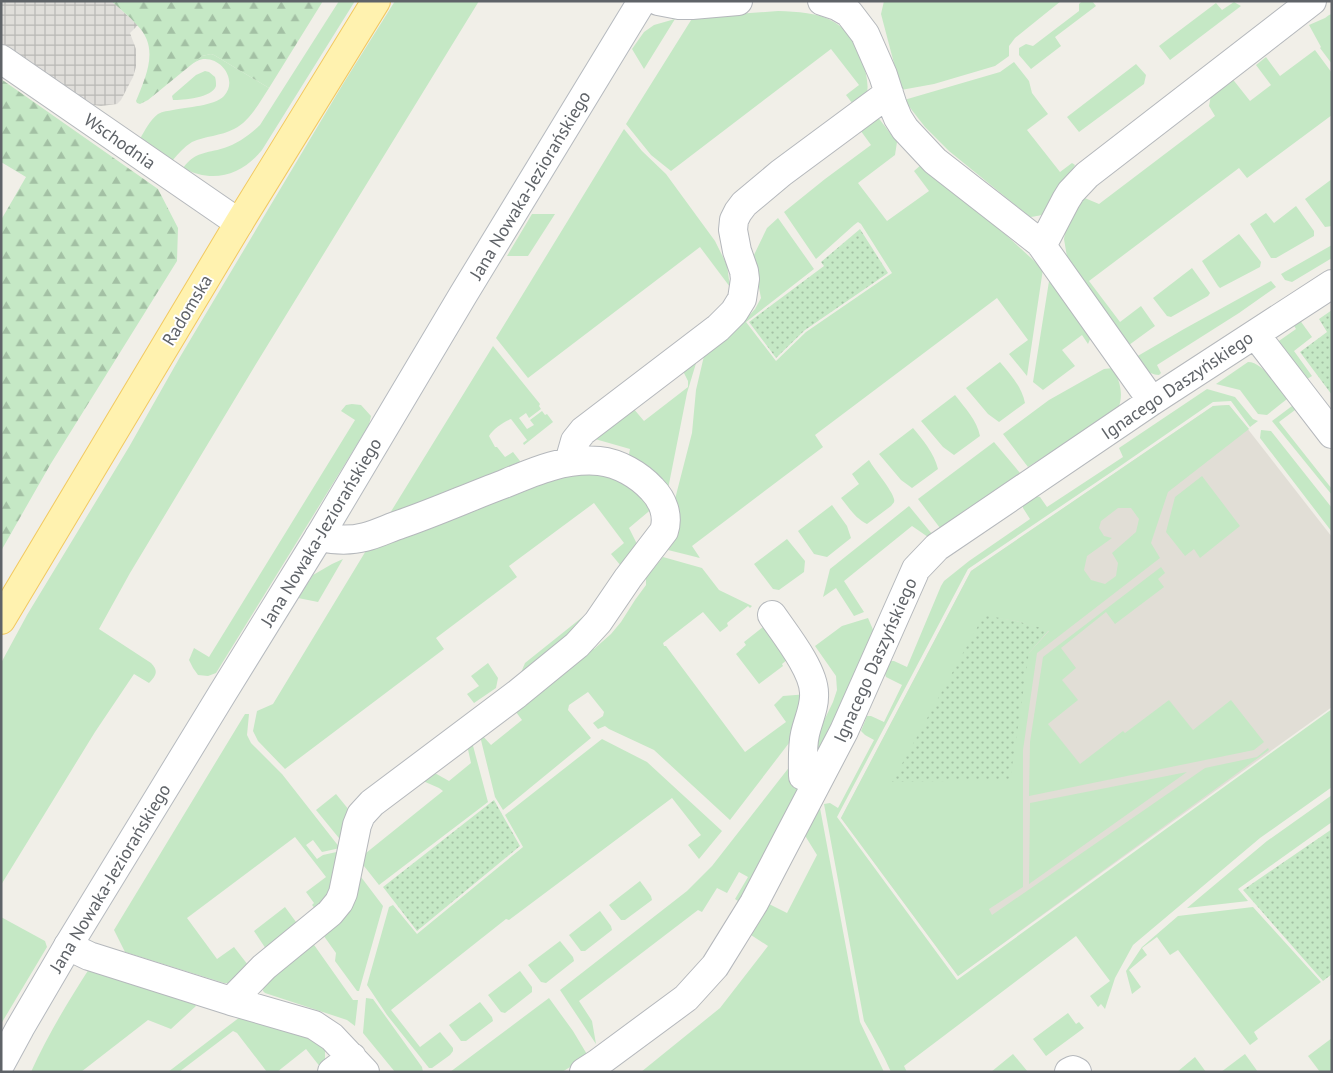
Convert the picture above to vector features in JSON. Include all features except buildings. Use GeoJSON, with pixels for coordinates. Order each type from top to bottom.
{"type":"FeatureCollection","features":[{"type":"Feature","properties":{"kind":"main road","name":"Radomska"},"geometry":{"type":"LineString","coordinates":[[1,620],[114,430],[376,1]]}},
{"type":"Feature","properties":{"kind":"street","name":"Jana Nowaka-Jeziorańskiego"},"geometry":{"type":"LineString","coordinates":[[1,1063],[68,946],[319,537],[462,295],[642,1]]}},
{"type":"Feature","properties":{"kind":"street"},"geometry":{"type":"LineString","coordinates":[[658,1],[692,6],[738,1]]}},
{"type":"Feature","properties":{"kind":"street"},"geometry":{"type":"LineString","coordinates":[[822,1],[837,6],[849,13],[865,34],[876,56],[898,118],[905,129],[929,155],[1040,243],[1152,401]]}},
{"type":"Feature","properties":{"kind":"street"},"geometry":{"type":"LineString","coordinates":[[1042,246],[1071,192],[1087,175],[1312,1]]}},
{"type":"Feature","properties":{"kind":"street","name":"Wschodnia"},"geometry":{"type":"LineString","coordinates":[[1,59],[240,223]]}},
{"type":"Feature","properties":{"kind":"street"},"geometry":{"type":"LineString","coordinates":[[569,462],[575,441],[583,431],[718,328],[734,312],[742,299],[745,279],[733,230],[734,220],[744,204],[781,173],[888,93]]}},
{"type":"Feature","properties":{"kind":"street","name":"Ignacego Daszyńskiego"},"geometry":{"type":"LineString","coordinates":[[584,1072],[617,1050],[686,998],[715,966],[754,903],[844,731],[916,569],[937,547],[1152,401],[1332,284]]}},
{"type":"Feature","properties":{"kind":"street"},"geometry":{"type":"LineString","coordinates":[[1254,334],[1332,434]]}},
{"type":"Feature","properties":{"kind":"street"},"geometry":{"type":"LineString","coordinates":[[231,1001],[264,967],[330,913],[339,902],[343,893],[360,815],[372,802],[517,694],[577,645],[598,622],[628,578],[664,531],[666,514],[662,502],[655,492],[631,473],[615,465],[600,461],[569,462],[541,468],[426,515],[365,537],[344,540],[319,537]]}},
{"type":"Feature","properties":{"kind":"street"},"geometry":{"type":"LineString","coordinates":[[772,615],[811,676],[815,691],[813,706],[804,734],[803,776],[817,782]]}},
{"type":"Feature","properties":{"kind":"street"},"geometry":{"type":"LineString","coordinates":[[68,946],[89,956],[314,1025],[332,1037],[350,1067]]}},
{"type":"Feature","properties":{"kind":"street"},"geometry":{"type":"LineString","coordinates":[[1069,1072],[1072,1070],[1077,1072]]}},
{"type":"Feature","properties":{"kind":"shaded area"},"geometry":{"type":"Polygon","coordinates":[[[1,1],[111,1],[138,25],[130,33],[136,49],[136,67],[121,100],[117,104],[93,105],[1,43],[1,1]]]}},
{"type":"Feature","properties":{"kind":"shaded area"},"geometry":{"type":"Polygon","coordinates":[[[1229,405],[1332,537],[1332,707],[958,976],[841,818],[971,571],[1213,406],[1229,405]]]}},
{"type":"Feature","properties":{"kind":"green space"},"geometry":{"type":"Polygon","coordinates":[[[111,1],[323,1],[269,88],[211,54],[202,56],[148,100],[140,104],[136,101],[147,72],[149,62],[148,43],[137,25],[111,1]]]}},
{"type":"Feature","properties":{"kind":"green space"},"geometry":{"type":"Polygon","coordinates":[[[339,1],[355,1],[262,150],[254,159],[236,171],[216,176],[194,173],[183,168],[197,156],[234,144],[248,136],[260,125],[339,1]]]}},
{"type":"Feature","properties":{"kind":"green space"},"geometry":{"type":"Polygon","coordinates":[[[395,1],[479,1],[253,369],[130,573],[99,629],[151,663],[156,671],[155,676],[149,683],[134,674],[95,732],[1,885],[1,663],[27,615],[129,447],[180,357],[343,84],[395,1]]]}},
{"type":"Feature","properties":{"kind":"green space"},"geometry":{"type":"Polygon","coordinates":[[[884,1],[1061,1],[1015,38],[1009,46],[1009,56],[995,66],[934,84],[901,90],[881,14],[884,1]]]}},
{"type":"Feature","properties":{"kind":"green space"},"geometry":{"type":"Polygon","coordinates":[[[1082,1],[1092,1],[1096,6],[1055,37],[1061,46],[1031,69],[1019,55],[1019,48],[1026,44],[1033,46],[1079,11],[1079,4],[1082,1]]]}},
{"type":"Feature","properties":{"kind":"green space"},"geometry":{"type":"Polygon","coordinates":[[[1234,2],[1241,6],[1170,60],[1159,46],[1216,3],[1222,10],[1234,2]]]}},
{"type":"Feature","properties":{"kind":"green space"},"geometry":{"type":"Polygon","coordinates":[[[778,11],[821,16],[834,22],[850,34],[857,43],[863,60],[868,87],[866,94],[852,103],[846,95],[859,85],[831,49],[671,171],[651,155],[626,124],[693,17],[778,11]]]}},
{"type":"Feature","properties":{"kind":"green space"},"geometry":{"type":"Polygon","coordinates":[[[1332,14],[1332,64],[1320,48],[1309,25],[1332,14]]]}},
{"type":"Feature","properties":{"kind":"green space"},"geometry":{"type":"Polygon","coordinates":[[[675,19],[644,69],[632,49],[644,32],[654,25],[675,19]]]}},
{"type":"Feature","properties":{"kind":"green space"},"geometry":{"type":"Polygon","coordinates":[[[1315,50],[1332,73],[1332,115],[1247,178],[1239,168],[1089,281],[1120,322],[1141,306],[1155,326],[1129,345],[1123,344],[1067,257],[1064,239],[1067,221],[1080,196],[1099,204],[1215,116],[1209,106],[1212,90],[1231,77],[1250,101],[1271,85],[1256,65],[1266,57],[1280,76],[1315,50]]]}},
{"type":"Feature","properties":{"kind":"green space"},"geometry":{"type":"Polygon","coordinates":[[[211,54],[269,88],[254,111],[240,126],[224,133],[192,142],[172,161],[140,139],[150,122],[160,113],[207,104],[224,96],[228,90],[229,77],[222,66],[210,59],[203,59],[189,66],[202,56],[211,54]]]}},
{"type":"Feature","properties":{"kind":"green space"},"geometry":{"type":"Polygon","coordinates":[[[1014,62],[1029,81],[1032,93],[1048,114],[1027,130],[1060,172],[1072,163],[1075,165],[1058,198],[1050,209],[1042,215],[1030,217],[949,151],[925,127],[904,100],[1000,72],[1014,62]]]}},
{"type":"Feature","properties":{"kind":"green space"},"geometry":{"type":"Polygon","coordinates":[[[1136,64],[1146,75],[1144,84],[1079,132],[1067,117],[1136,64]]]}},
{"type":"Feature","properties":{"kind":"green space"},"geometry":{"type":"Polygon","coordinates":[[[205,71],[215,77],[216,86],[213,90],[197,98],[173,100],[172,96],[174,94],[196,75],[205,71]]]}},
{"type":"Feature","properties":{"kind":"green space"},"geometry":{"type":"Polygon","coordinates":[[[1,79],[158,189],[178,228],[177,261],[50,465],[1,551],[1,220],[26,177],[1,162],[1,79]]]}},
{"type":"Feature","properties":{"kind":"green space"},"geometry":{"type":"Polygon","coordinates":[[[877,116],[897,142],[895,155],[858,183],[887,221],[929,191],[914,171],[922,164],[1043,269],[1027,376],[1009,354],[1028,340],[997,298],[815,435],[823,447],[692,546],[700,558],[668,550],[678,536],[679,522],[674,503],[692,433],[696,390],[704,356],[734,332],[755,309],[761,298],[753,257],[767,228],[778,218],[814,269],[746,322],[776,361],[806,332],[892,273],[858,222],[816,259],[784,212],[871,145],[858,127],[877,116]]]}},
{"type":"Feature","properties":{"kind":"green space"},"geometry":{"type":"Polygon","coordinates":[[[624,129],[642,151],[666,174],[715,241],[727,265],[730,287],[700,247],[528,378],[496,338],[624,129]]]}},
{"type":"Feature","properties":{"kind":"green space"},"geometry":{"type":"Polygon","coordinates":[[[1332,179],[1332,226],[1325,227],[1305,199],[1332,179]]]}},
{"type":"Feature","properties":{"kind":"green space"},"geometry":{"type":"Polygon","coordinates":[[[1296,206],[1314,231],[1314,236],[1276,258],[1271,258],[1250,224],[1266,213],[1274,223],[1296,206]]]}},
{"type":"Feature","properties":{"kind":"green space"},"geometry":{"type":"Polygon","coordinates":[[[532,214],[555,214],[528,256],[507,256],[532,214]]]}},
{"type":"Feature","properties":{"kind":"green space"},"geometry":{"type":"Polygon","coordinates":[[[860,229],[888,273],[805,330],[776,358],[749,322],[824,266],[821,262],[860,229]]]}},
{"type":"Feature","properties":{"kind":"green space"},"geometry":{"type":"Polygon","coordinates":[[[1239,234],[1261,262],[1260,267],[1220,288],[1202,261],[1239,234]]]}},
{"type":"Feature","properties":{"kind":"green space"},"geometry":{"type":"Polygon","coordinates":[[[1332,245],[1332,258],[1292,282],[1285,280],[1281,274],[1332,245]]]}},
{"type":"Feature","properties":{"kind":"green space"},"geometry":{"type":"Polygon","coordinates":[[[1192,268],[1210,293],[1208,296],[1171,317],[1167,316],[1153,298],[1192,268]]]}},
{"type":"Feature","properties":{"kind":"green space"},"geometry":{"type":"Polygon","coordinates":[[[1050,275],[1091,337],[1088,344],[1082,335],[1062,350],[1075,366],[1043,390],[1033,382],[1050,275]]]}},
{"type":"Feature","properties":{"kind":"green space"},"geometry":{"type":"Polygon","coordinates":[[[1271,281],[1276,287],[1157,365],[1161,373],[1159,375],[1148,371],[1136,357],[1184,329],[1271,281]]]}},
{"type":"Feature","properties":{"kind":"green space"},"geometry":{"type":"Polygon","coordinates":[[[1332,310],[1332,395],[1300,352],[1327,332],[1319,319],[1332,310]]]}},
{"type":"Feature","properties":{"kind":"green space"},"geometry":{"type":"Polygon","coordinates":[[[1299,319],[1312,337],[1294,351],[1312,376],[1304,381],[1276,343],[1296,329],[1293,324],[1299,319]]]}},
{"type":"Feature","properties":{"kind":"green space"},"geometry":{"type":"Polygon","coordinates":[[[493,346],[540,404],[541,409],[529,418],[526,413],[519,418],[527,429],[534,425],[530,420],[542,411],[553,422],[524,445],[523,443],[527,440],[511,419],[505,422],[489,436],[495,447],[505,457],[513,452],[520,461],[520,465],[387,518],[493,346]]]}},
{"type":"Feature","properties":{"kind":"green space"},"geometry":{"type":"Polygon","coordinates":[[[697,360],[687,393],[668,489],[628,459],[630,449],[595,439],[633,408],[644,421],[688,387],[688,381],[683,371],[697,360]]]}},
{"type":"Feature","properties":{"kind":"green space"},"geometry":{"type":"Polygon","coordinates":[[[1000,362],[1012,376],[1025,403],[999,422],[988,414],[966,388],[1000,362]]]}},
{"type":"Feature","properties":{"kind":"green space"},"geometry":{"type":"Polygon","coordinates":[[[1248,362],[1254,363],[1265,371],[1287,399],[1267,415],[1258,414],[1240,390],[1216,384],[1248,362]]]}},
{"type":"Feature","properties":{"kind":"green space"},"geometry":{"type":"Polygon","coordinates":[[[1113,368],[1120,388],[1121,399],[1118,409],[1028,467],[1003,434],[1049,400],[1104,369],[1113,368]]]}},
{"type":"Feature","properties":{"kind":"green space"},"geometry":{"type":"Polygon","coordinates":[[[1207,389],[1235,397],[1253,419],[1258,421],[1250,427],[1231,401],[1213,402],[968,569],[837,817],[957,980],[1332,709],[1332,787],[1260,838],[1133,945],[1115,978],[1105,1009],[1101,1004],[1098,1007],[1090,996],[1110,981],[1076,936],[904,1066],[907,1072],[891,1072],[864,1021],[824,804],[830,803],[838,808],[874,740],[861,731],[867,716],[884,722],[902,685],[886,677],[885,674],[890,661],[907,667],[944,581],[969,561],[1030,519],[1023,508],[1023,501],[1033,495],[1040,497],[1047,507],[1123,457],[1119,448],[1207,389]]]}},
{"type":"Feature","properties":{"kind":"green space"},"geometry":{"type":"Polygon","coordinates":[[[955,395],[967,409],[980,436],[954,455],[943,447],[921,421],[955,395]]]}},
{"type":"Feature","properties":{"kind":"green space"},"geometry":{"type":"Polygon","coordinates":[[[346,405],[361,405],[371,416],[369,425],[216,673],[208,676],[198,675],[189,660],[194,648],[209,657],[355,420],[341,411],[346,405]]]}},
{"type":"Feature","properties":{"kind":"green space"},"geometry":{"type":"Polygon","coordinates":[[[1229,405],[1249,429],[1168,492],[1151,543],[1160,558],[1037,653],[1023,750],[1023,887],[989,909],[992,915],[1205,768],[1257,757],[1268,748],[1269,750],[958,976],[841,818],[971,571],[1213,406],[1229,405]],[[1118,508],[1101,521],[1099,528],[1104,536],[1112,538],[1087,556],[1084,570],[1091,580],[1105,584],[1116,576],[1118,563],[1112,553],[1136,532],[1139,519],[1131,508],[1118,508]],[[984,616],[1029,653],[1049,631],[1016,621],[984,616]]]}},
{"type":"Feature","properties":{"kind":"green space"},"geometry":{"type":"Polygon","coordinates":[[[1294,406],[1295,410],[1279,422],[1332,489],[1332,495],[1272,421],[1294,406]]]}},
{"type":"Feature","properties":{"kind":"green space"},"geometry":{"type":"Polygon","coordinates":[[[913,428],[931,452],[938,469],[912,488],[901,480],[879,454],[913,428]]]}},
{"type":"Feature","properties":{"kind":"green space"},"geometry":{"type":"Polygon","coordinates":[[[1261,430],[1271,431],[1332,508],[1332,532],[1260,438],[1261,430]]]}},
{"type":"Feature","properties":{"kind":"green space"},"geometry":{"type":"Polygon","coordinates":[[[994,442],[1020,473],[940,528],[918,499],[994,442]]]}},
{"type":"Feature","properties":{"kind":"green space"},"geometry":{"type":"Polygon","coordinates":[[[869,460],[890,490],[894,501],[891,506],[867,524],[856,516],[841,498],[859,484],[852,474],[869,460]]]}},
{"type":"Feature","properties":{"kind":"green space"},"geometry":{"type":"Polygon","coordinates":[[[570,470],[617,477],[654,507],[629,528],[640,550],[621,566],[611,554],[624,543],[594,503],[509,566],[517,577],[436,638],[444,649],[285,769],[258,741],[253,731],[257,711],[273,704],[367,549],[570,470]]]}},
{"type":"Feature","properties":{"kind":"green space"},"geometry":{"type":"Polygon","coordinates":[[[1202,476],[1240,526],[1200,558],[1194,549],[1185,556],[1166,532],[1175,497],[1202,476]]]}},
{"type":"Feature","properties":{"kind":"green space"},"geometry":{"type":"Polygon","coordinates":[[[832,505],[847,526],[851,538],[827,557],[814,554],[798,531],[832,505]]]}},
{"type":"Feature","properties":{"kind":"green space"},"geometry":{"type":"Polygon","coordinates":[[[909,506],[932,534],[928,537],[912,526],[844,581],[864,612],[854,616],[836,588],[823,597],[830,569],[909,506]]]}},
{"type":"Feature","properties":{"kind":"green space"},"geometry":{"type":"Polygon","coordinates":[[[787,539],[805,561],[804,572],[779,590],[773,589],[754,564],[787,539]]]}},
{"type":"Feature","properties":{"kind":"green space"},"geometry":{"type":"Polygon","coordinates":[[[663,557],[702,568],[719,590],[752,606],[750,608],[748,606],[727,623],[728,626],[720,632],[703,612],[663,643],[664,646],[666,646],[745,752],[786,722],[774,705],[783,696],[808,694],[799,727],[789,743],[730,820],[654,750],[605,726],[598,729],[593,723],[603,716],[604,712],[588,692],[569,705],[568,710],[591,738],[503,810],[495,797],[481,734],[491,745],[522,720],[513,708],[588,647],[594,649],[611,634],[646,585],[646,578],[663,557]]]}},
{"type":"Feature","properties":{"kind":"green space"},"geometry":{"type":"Polygon","coordinates":[[[343,559],[318,602],[298,598],[313,575],[343,559]]]}},
{"type":"Feature","properties":{"kind":"green space"},"geometry":{"type":"Polygon","coordinates":[[[1161,567],[1165,573],[1158,579],[1164,587],[1115,624],[1106,612],[1061,648],[1076,668],[1062,680],[1078,700],[1048,724],[1080,764],[1123,731],[1125,733],[1169,700],[1193,730],[1231,700],[1264,742],[1254,750],[1029,796],[1030,742],[1043,657],[1161,567]]]}},
{"type":"Feature","properties":{"kind":"green space"},"geometry":{"type":"Polygon","coordinates":[[[605,599],[598,614],[520,675],[525,663],[605,599]]]}},
{"type":"Feature","properties":{"kind":"green space"},"geometry":{"type":"Polygon","coordinates":[[[984,615],[1049,630],[1029,653],[1010,780],[892,782],[984,615]]]}},
{"type":"Feature","properties":{"kind":"green space"},"geometry":{"type":"Polygon","coordinates":[[[868,618],[874,632],[873,639],[813,764],[816,737],[837,690],[836,676],[815,646],[842,626],[868,618]]]}},
{"type":"Feature","properties":{"kind":"green space"},"geometry":{"type":"Polygon","coordinates":[[[763,627],[788,659],[782,664],[783,666],[759,684],[736,654],[746,645],[744,642],[763,627]]]}},
{"type":"Feature","properties":{"kind":"green space"},"geometry":{"type":"Polygon","coordinates":[[[488,663],[498,678],[496,688],[474,703],[467,694],[479,686],[471,676],[488,663]]]}},
{"type":"Feature","properties":{"kind":"green space"},"geometry":{"type":"Polygon","coordinates":[[[245,714],[249,714],[247,735],[251,743],[282,774],[340,848],[322,852],[313,840],[306,845],[317,859],[323,855],[341,851],[341,871],[318,912],[312,905],[314,903],[306,892],[326,877],[295,837],[187,918],[217,959],[234,947],[248,965],[228,983],[224,983],[125,952],[114,930],[245,714]]]}},
{"type":"Feature","properties":{"kind":"green space"},"geometry":{"type":"Polygon","coordinates":[[[602,739],[647,762],[722,831],[699,859],[688,845],[701,835],[672,798],[509,920],[506,919],[391,1010],[420,1047],[440,1032],[453,1048],[450,1055],[432,1068],[429,1068],[387,1015],[367,985],[389,907],[393,905],[417,934],[523,847],[505,815],[602,739]]]}},
{"type":"Feature","properties":{"kind":"green space"},"geometry":{"type":"Polygon","coordinates":[[[472,742],[488,802],[379,885],[360,861],[361,857],[443,791],[423,781],[433,772],[449,781],[471,763],[467,745],[472,742]]]}},
{"type":"Feature","properties":{"kind":"green space"},"geometry":{"type":"Polygon","coordinates":[[[794,761],[797,793],[739,910],[735,907],[738,901],[735,899],[748,877],[739,872],[727,893],[717,888],[702,912],[698,910],[579,1001],[592,1021],[596,1044],[560,990],[687,891],[712,866],[794,761]]]}},
{"type":"Feature","properties":{"kind":"green space"},"geometry":{"type":"Polygon","coordinates":[[[1187,772],[1029,884],[1030,803],[1187,772]]]}},
{"type":"Feature","properties":{"kind":"green space"},"geometry":{"type":"Polygon","coordinates":[[[336,794],[349,810],[343,843],[316,810],[336,794]]]}},
{"type":"Feature","properties":{"kind":"green space"},"geometry":{"type":"Polygon","coordinates":[[[1332,795],[1332,822],[1238,889],[1248,901],[1187,908],[1267,841],[1332,795]]]}},
{"type":"Feature","properties":{"kind":"green space"},"geometry":{"type":"Polygon","coordinates":[[[494,800],[520,846],[417,931],[383,887],[494,800]]]}},
{"type":"Feature","properties":{"kind":"green space"},"geometry":{"type":"Polygon","coordinates":[[[817,807],[820,808],[860,1022],[884,1072],[641,1072],[720,1008],[768,946],[751,935],[769,904],[787,913],[817,855],[804,834],[817,807]]]}},
{"type":"Feature","properties":{"kind":"green space"},"geometry":{"type":"Polygon","coordinates":[[[1332,829],[1332,974],[1323,981],[1243,890],[1332,829]]]}},
{"type":"Feature","properties":{"kind":"green space"},"geometry":{"type":"Polygon","coordinates":[[[358,873],[383,906],[359,991],[357,991],[335,961],[336,953],[321,932],[358,873]]]}},
{"type":"Feature","properties":{"kind":"green space"},"geometry":{"type":"Polygon","coordinates":[[[640,881],[652,900],[625,920],[621,920],[609,905],[640,881]]]}},
{"type":"Feature","properties":{"kind":"green space"},"geometry":{"type":"Polygon","coordinates":[[[285,907],[299,926],[266,949],[254,931],[285,907]]]}},
{"type":"Feature","properties":{"kind":"green space"},"geometry":{"type":"Polygon","coordinates":[[[1253,907],[1321,982],[1254,1032],[1258,1039],[1250,1045],[1178,950],[1170,955],[1157,937],[1142,948],[1147,955],[1129,970],[1141,987],[1132,994],[1126,971],[1142,947],[1178,916],[1253,907]]]}},
{"type":"Feature","properties":{"kind":"green space"},"geometry":{"type":"Polygon","coordinates":[[[600,911],[612,930],[585,951],[581,951],[569,935],[600,911]]]}},
{"type":"Feature","properties":{"kind":"green space"},"geometry":{"type":"Polygon","coordinates":[[[1,917],[45,941],[47,947],[1,1024],[1,917]]]}},
{"type":"Feature","properties":{"kind":"green space"},"geometry":{"type":"Polygon","coordinates":[[[560,941],[574,961],[546,983],[541,982],[528,965],[560,941]]]}},
{"type":"Feature","properties":{"kind":"green space"},"geometry":{"type":"Polygon","coordinates":[[[312,942],[353,1000],[358,1000],[355,1026],[347,1020],[263,991],[264,983],[312,942]]]}},
{"type":"Feature","properties":{"kind":"green space"},"geometry":{"type":"Polygon","coordinates":[[[89,969],[192,1001],[196,1006],[171,1029],[148,1020],[81,1072],[31,1072],[51,1032],[89,969]]]}},
{"type":"Feature","properties":{"kind":"green space"},"geometry":{"type":"Polygon","coordinates":[[[520,971],[532,987],[532,992],[505,1013],[501,1012],[488,995],[520,971]]]}},
{"type":"Feature","properties":{"kind":"green space"},"geometry":{"type":"Polygon","coordinates":[[[366,998],[373,999],[422,1067],[423,1072],[395,1072],[363,1033],[366,998]]]}},
{"type":"Feature","properties":{"kind":"green space"},"geometry":{"type":"Polygon","coordinates":[[[549,998],[573,1031],[588,1056],[562,1072],[450,1072],[549,998]]]}},
{"type":"Feature","properties":{"kind":"green space"},"geometry":{"type":"Polygon","coordinates":[[[480,1002],[493,1021],[466,1041],[461,1041],[449,1025],[480,1002]]]}},
{"type":"Feature","properties":{"kind":"green space"},"geometry":{"type":"Polygon","coordinates":[[[1068,1013],[1076,1024],[1079,1022],[1084,1028],[1046,1056],[1033,1039],[1068,1013]]]}},
{"type":"Feature","properties":{"kind":"green space"},"geometry":{"type":"Polygon","coordinates":[[[240,1017],[309,1036],[325,1049],[325,1061],[321,1068],[306,1049],[277,1072],[267,1072],[237,1033],[233,1031],[179,1072],[168,1072],[240,1017]]]}},
{"type":"Feature","properties":{"kind":"green space"},"geometry":{"type":"Polygon","coordinates":[[[1332,1038],[1332,1072],[1320,1072],[1308,1056],[1332,1038]]]}},
{"type":"Feature","properties":{"kind":"green space"},"geometry":{"type":"Polygon","coordinates":[[[1013,1054],[1028,1072],[991,1072],[1013,1054]]]}},
{"type":"Feature","properties":{"kind":"green space"},"geometry":{"type":"Polygon","coordinates":[[[1245,1054],[1258,1072],[1221,1072],[1245,1054]]]}},
{"type":"Feature","properties":{"kind":"green space"},"geometry":{"type":"Polygon","coordinates":[[[1195,1057],[1206,1072],[1177,1072],[1195,1057]]]}}]}
